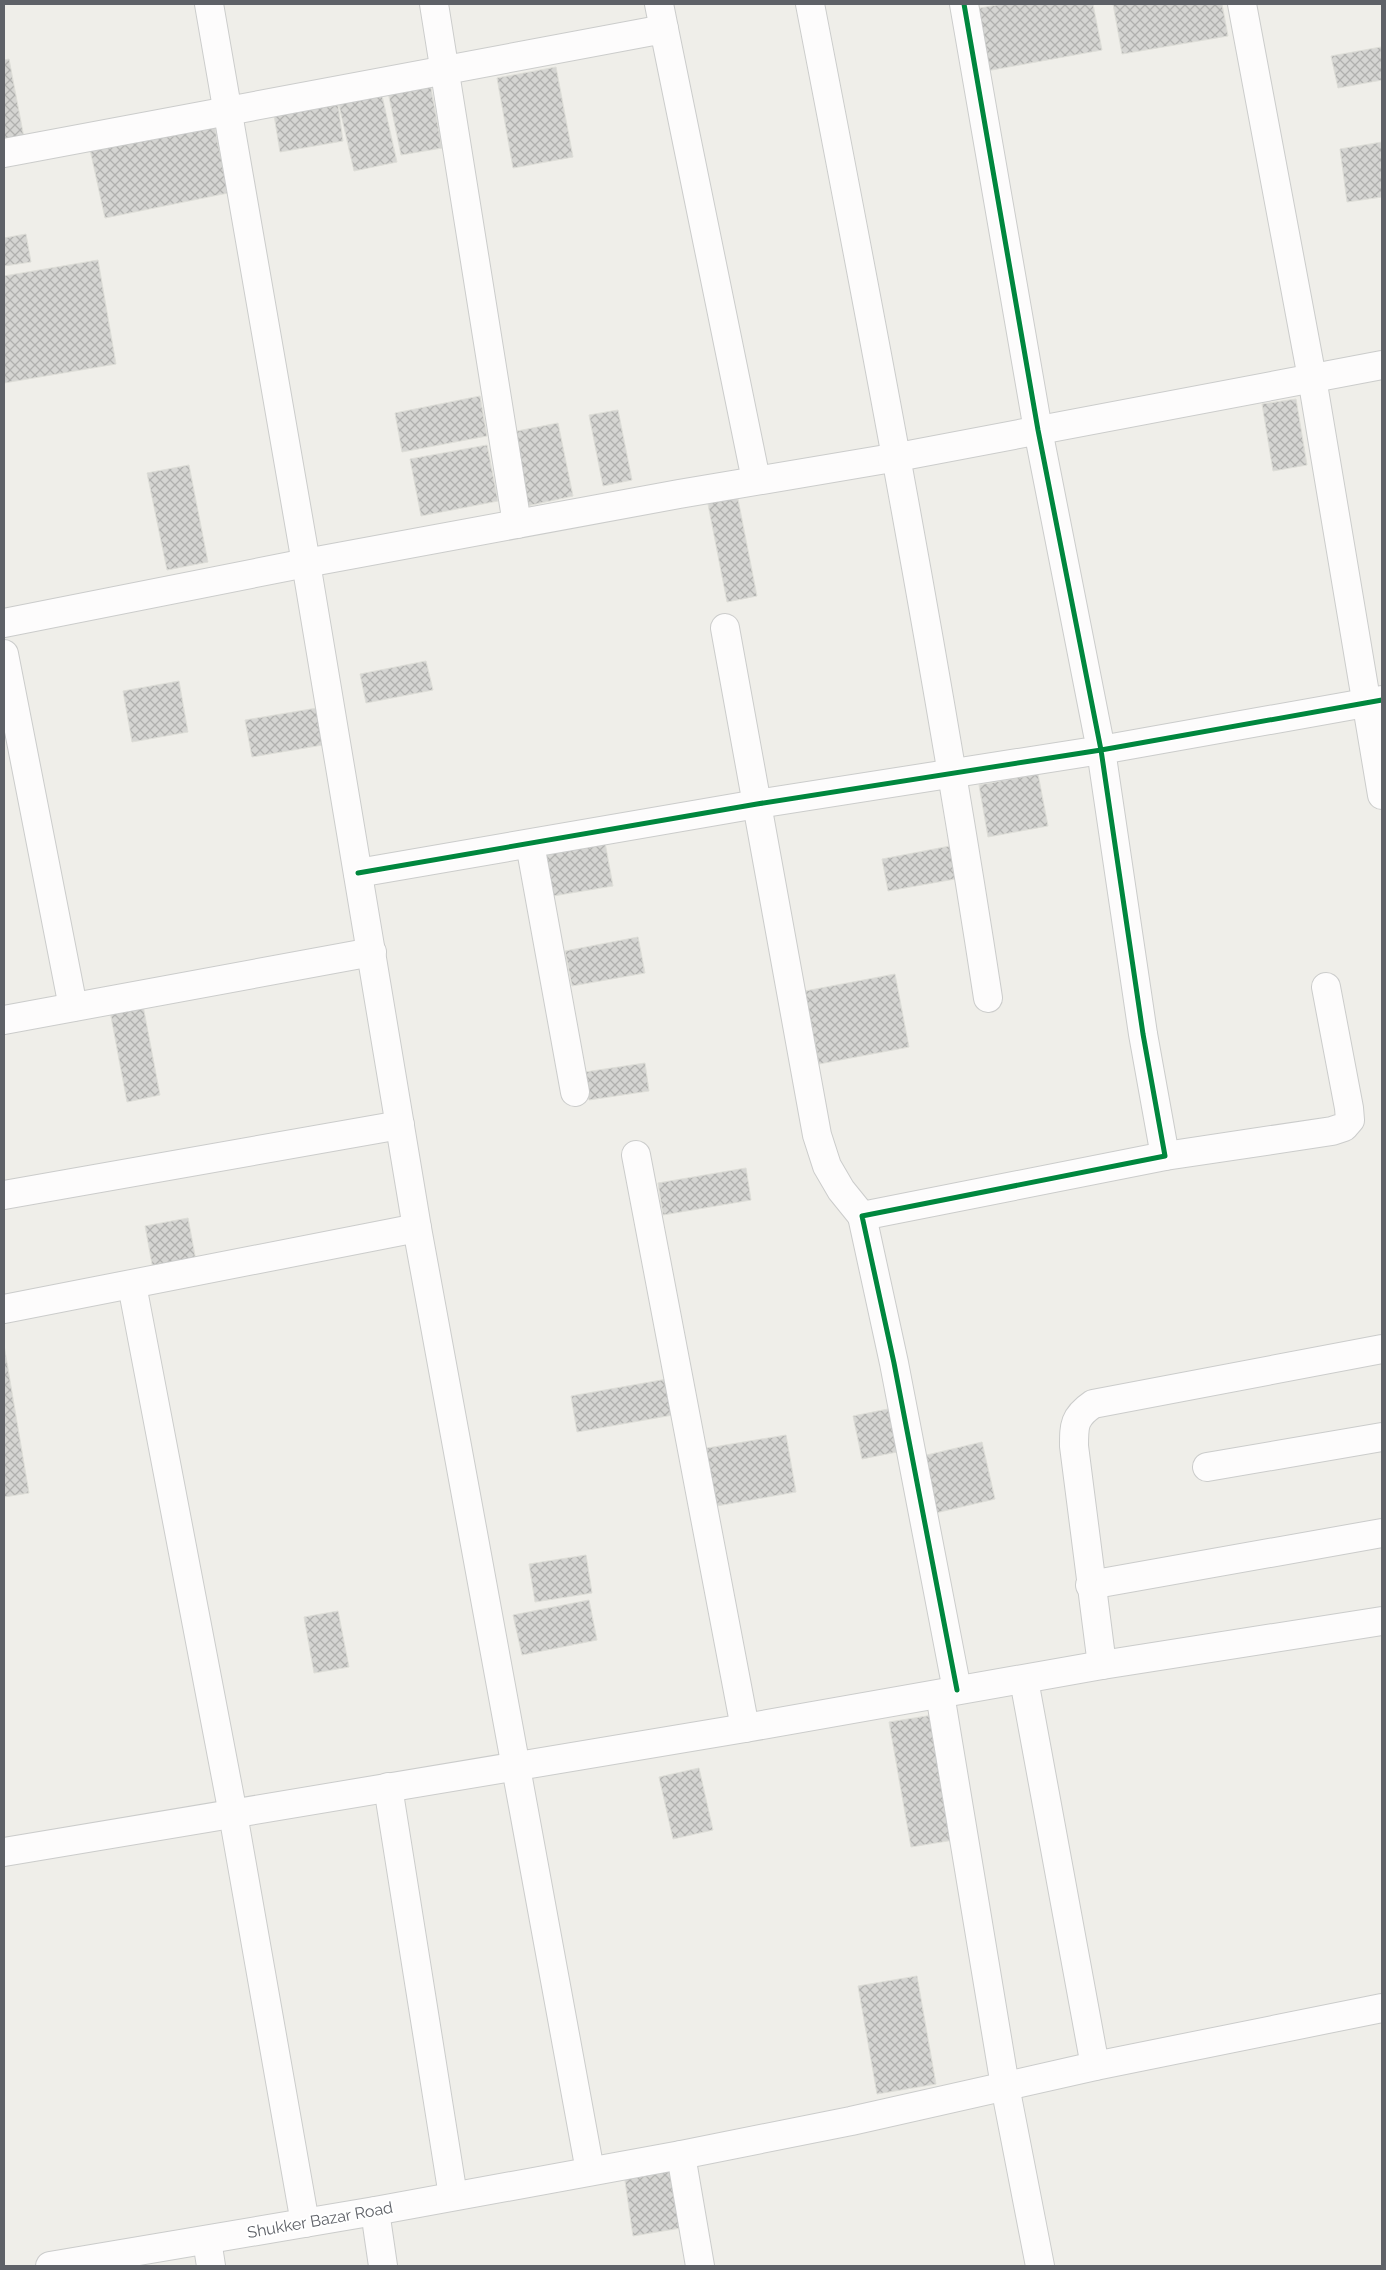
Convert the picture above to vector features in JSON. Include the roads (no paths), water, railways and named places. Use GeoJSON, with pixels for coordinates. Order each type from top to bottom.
{"type":"FeatureCollection","features":[{"type":"Feature","properties":{"kind":"street"},"geometry":{"type":"LineString","coordinates":[[209,4],[229,110],[306,562],[417,1228],[590,2171]]}},
{"type":"Feature","properties":{"kind":"street"},"geometry":{"type":"LineString","coordinates":[[434,4],[517,524]]}},
{"type":"Feature","properties":{"kind":"street"},"geometry":{"type":"LineString","coordinates":[[810,4],[898,457],[954,774],[988,998]]}},
{"type":"Feature","properties":{"kind":"street"},"geometry":{"type":"LineString","coordinates":[[964,4],[1038,430],[1101,750],[1143,1034],[1165,1156]]}},
{"type":"Feature","properties":{"kind":"street"},"geometry":{"type":"LineString","coordinates":[[1242,4],[1375,702],[1382,795]]}},
{"type":"Feature","properties":{"kind":"street"},"geometry":{"type":"LineString","coordinates":[[4,153],[445,69],[661,16],[756,480]]}},
{"type":"Feature","properties":{"kind":"street"},"geometry":{"type":"LineString","coordinates":[[4,623],[306,562],[756,480],[898,457],[1382,365]]}},
{"type":"Feature","properties":{"kind":"street"},"geometry":{"type":"LineString","coordinates":[[725,628],[817,1135],[826,1166],[841,1190],[862,1216],[894,1363],[948,1692],[1005,2086],[1040,2266]]}},
{"type":"Feature","properties":{"kind":"street"},"geometry":{"type":"LineString","coordinates":[[4,654],[73,1007]]}},
{"type":"Feature","properties":{"kind":"street"},"geometry":{"type":"LineString","coordinates":[[358,873],[757,804],[1101,750],[1375,702]]}},
{"type":"Feature","properties":{"kind":"street"},"geometry":{"type":"LineString","coordinates":[[530,844],[575,1092]]}},
{"type":"Feature","properties":{"kind":"street"},"geometry":{"type":"LineString","coordinates":[[4,1020],[372,952]]}},
{"type":"Feature","properties":{"kind":"street"},"geometry":{"type":"LineString","coordinates":[[862,1216],[1165,1156],[1332,1131],[1344,1127],[1350,1120],[1349,1108],[1326,986]]}},
{"type":"Feature","properties":{"kind":"street"},"geometry":{"type":"LineString","coordinates":[[4,1195],[400,1125]]}},
{"type":"Feature","properties":{"kind":"street"},"geometry":{"type":"LineString","coordinates":[[636,1155],[745,1728]]}},
{"type":"Feature","properties":{"kind":"street"},"geometry":{"type":"LineString","coordinates":[[4,1309],[417,1228]]}},
{"type":"Feature","properties":{"kind":"street"},"geometry":{"type":"LineString","coordinates":[[132,1285],[233,1814],[305,2223]]}},
{"type":"Feature","properties":{"kind":"street"},"geometry":{"type":"LineString","coordinates":[[1102,1665],[1090,1585],[1074,1446],[1074,1427],[1080,1413],[1093,1404],[1382,1349]]}},
{"type":"Feature","properties":{"kind":"street"},"geometry":{"type":"LineString","coordinates":[[1207,1467],[1382,1437]]}},
{"type":"Feature","properties":{"kind":"street"},"geometry":{"type":"LineString","coordinates":[[1090,1585],[1382,1533]]}},
{"type":"Feature","properties":{"kind":"street"},"geometry":{"type":"LineString","coordinates":[[4,1852],[745,1728],[1102,1665],[1382,1621]]}},
{"type":"Feature","properties":{"kind":"street"},"geometry":{"type":"LineString","coordinates":[[1024,1680],[1095,2066]]}},
{"type":"Feature","properties":{"kind":"street"},"geometry":{"type":"LineString","coordinates":[[388,1788],[453,2196]]}},
{"type":"Feature","properties":{"kind":"street","name":"Shukker Bazar Road"},"geometry":{"type":"LineString","coordinates":[[50,2266],[374,2211],[681,2155],[851,2121],[1095,2066],[1382,2008]]}},
{"type":"Feature","properties":{"kind":"street"},"geometry":{"type":"LineString","coordinates":[[681,2155],[700,2266]]}},
{"type":"Feature","properties":{"kind":"street"},"geometry":{"type":"LineString","coordinates":[[374,2211],[383,2266]]}},
{"type":"Feature","properties":{"kind":"street"},"geometry":{"type":"LineString","coordinates":[[207,2240],[211,2266]]}}]}
